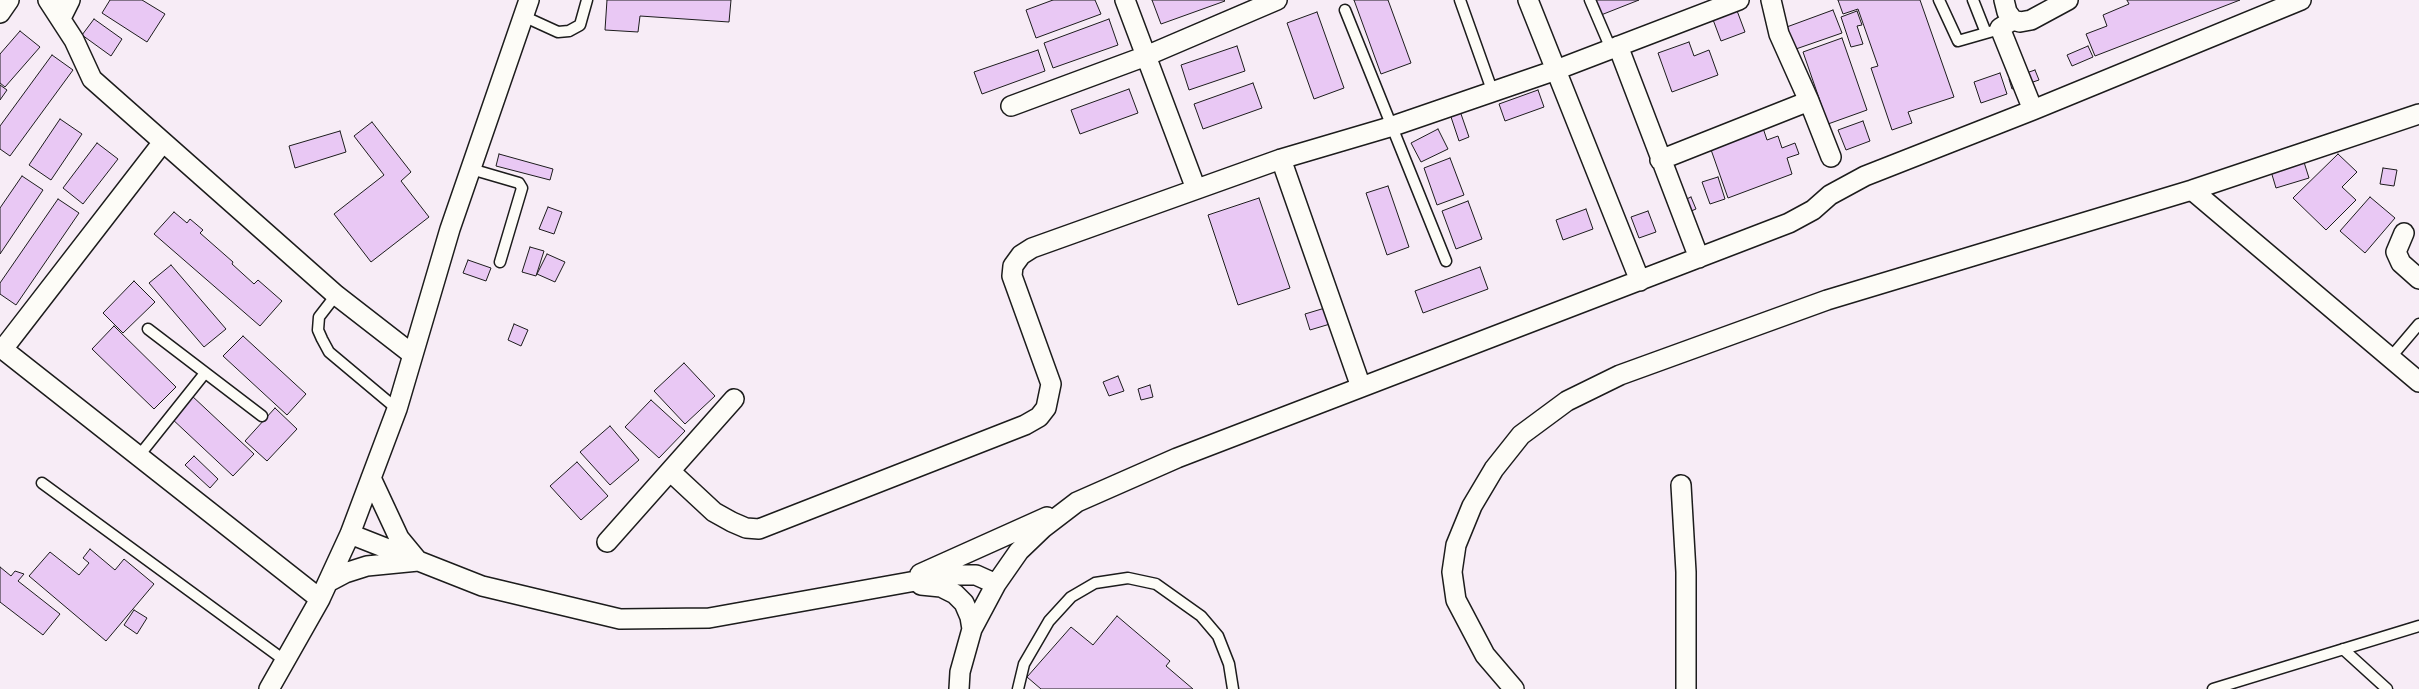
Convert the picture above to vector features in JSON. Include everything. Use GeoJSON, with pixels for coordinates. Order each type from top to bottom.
{"type":"FeatureCollection","features":[{"type":"Feature","properties":{"kind":"street"},"geometry":{"type":"LineString","coordinates":[[0,13],[9,0]]}},
{"type":"Feature","properties":{"kind":"street"},"geometry":{"type":"LineString","coordinates":[[48,0],[61,18],[92,79],[336,295],[412,354]]}},
{"type":"Feature","properties":{"kind":"street"},"geometry":{"type":"LineString","coordinates":[[61,18],[70,0]]}},
{"type":"Feature","properties":{"kind":"street"},"geometry":{"type":"LineString","coordinates":[[1125,0],[1196,189]]}},
{"type":"Feature","properties":{"kind":"street"},"geometry":{"type":"LineString","coordinates":[[1011,106],[1146,56],[1277,0]]}},
{"type":"Feature","properties":{"kind":"street"},"geometry":{"type":"LineString","coordinates":[[1528,0],[1640,281]]}},
{"type":"Feature","properties":{"kind":"street"},"geometry":{"type":"LineString","coordinates":[[671,472],[714,512],[746,528],[759,529],[1025,425],[1039,417],[1046,408],[1051,384],[1016,292],[1012,276],[1013,266],[1021,255],[1032,248],[1281,160],[1393,126],[1492,90],[1556,70],[1739,0]]}},
{"type":"Feature","properties":{"kind":"street"},"geometry":{"type":"LineString","coordinates":[[1771,0],[1779,34],[1810,101],[1831,157]]}},
{"type":"Feature","properties":{"kind":"street"},"geometry":{"type":"LineString","coordinates":[[2004,0],[2007,12],[2000,27],[2033,110]]}},
{"type":"Feature","properties":{"kind":"street"},"geometry":{"type":"LineString","coordinates":[[2000,27],[2030,20],[2068,0]]}},
{"type":"Feature","properties":{"kind":"street"},"geometry":{"type":"LineString","coordinates":[[898,584],[1177,458],[1789,223],[1813,210],[1830,195],[1865,176],[2033,110],[2301,0]]}},
{"type":"Feature","properties":{"kind":"street"},"geometry":{"type":"LineString","coordinates":[[269,689],[324,590],[350,534],[397,409],[450,229],[526,8]]}},
{"type":"Feature","properties":{"kind":"street"},"geometry":{"type":"LineString","coordinates":[[1614,48],[1699,258]]}},
{"type":"Feature","properties":{"kind":"street"},"geometry":{"type":"LineString","coordinates":[[1660,160],[1810,101]]}},
{"type":"Feature","properties":{"kind":"street"},"geometry":{"type":"LineString","coordinates":[[1514,689],[1485,655],[1456,600],[1452,572],[1456,545],[1472,506],[1494,468],[1521,435],[1567,401],[1620,375],[1827,300],[2192,190],[2419,114]]}},
{"type":"Feature","properties":{"kind":"street"},"geometry":{"type":"LineString","coordinates":[[163,142],[1,348],[138,457],[324,590]]}},
{"type":"Feature","properties":{"kind":"street"},"geometry":{"type":"LineString","coordinates":[[1281,160],[1361,388]]}},
{"type":"Feature","properties":{"kind":"street"},"geometry":{"type":"LineString","coordinates":[[2192,190],[2419,382]]}},
{"type":"Feature","properties":{"kind":"street"},"geometry":{"type":"LineString","coordinates":[[2404,233],[2396,252],[2401,262],[2419,279]]}},
{"type":"Feature","properties":{"kind":"street"},"geometry":{"type":"LineString","coordinates":[[607,542],[671,472],[734,399]]}},
{"type":"Feature","properties":{"kind":"street"},"geometry":{"type":"LineString","coordinates":[[371,478],[399,538],[418,561]]}},
{"type":"Feature","properties":{"kind":"street"},"geometry":{"type":"LineString","coordinates":[[1681,485],[1686,572],[1686,689]]}},
{"type":"Feature","properties":{"kind":"street"},"geometry":{"type":"LineString","coordinates":[[959,689],[960,672],[972,629],[996,584],[1018,551],[1042,528],[1077,502]]}},
{"type":"Feature","properties":{"kind":"street"},"geometry":{"type":"LineString","coordinates":[[350,534],[482,586],[620,619],[709,618],[949,575],[976,576],[996,584]]}},
{"type":"Feature","properties":{"kind":"street"},"geometry":{"type":"LineString","coordinates":[[324,590],[344,573],[367,566],[418,561]]}},
{"type":"Feature","properties":{"kind":"street"},"geometry":{"type":"LineString","coordinates":[[898,584],[941,587],[955,594],[964,603],[970,617],[972,629]]}},
{"type":"Feature","properties":{"kind":"lane"},"geometry":{"type":"LineString","coordinates":[[526,8],[558,32],[569,31],[580,25],[587,0]]}},
{"type":"Feature","properties":{"kind":"lane"},"geometry":{"type":"LineString","coordinates":[[1460,0],[1492,90]]}},
{"type":"Feature","properties":{"kind":"lane"},"geometry":{"type":"LineString","coordinates":[[1590,0],[1614,48]]}},
{"type":"Feature","properties":{"kind":"lane"},"geometry":{"type":"LineString","coordinates":[[1939,0],[1955,38],[1958,41],[2000,27],[1973,0]]}},
{"type":"Feature","properties":{"kind":"lane"},"geometry":{"type":"LineString","coordinates":[[1345,10],[1393,126],[1446,261]]}},
{"type":"Feature","properties":{"kind":"lane"},"geometry":{"type":"LineString","coordinates":[[471,169],[519,183],[522,188],[500,262]]}},
{"type":"Feature","properties":{"kind":"lane"},"geometry":{"type":"LineString","coordinates":[[336,295],[319,317],[318,330],[322,339],[329,352],[397,409]]}},
{"type":"Feature","properties":{"kind":"lane"},"geometry":{"type":"LineString","coordinates":[[2391,358],[2419,324]]}},
{"type":"Feature","properties":{"kind":"lane"},"geometry":{"type":"LineString","coordinates":[[148,329],[262,416]]}},
{"type":"Feature","properties":{"kind":"lane"},"geometry":{"type":"LineString","coordinates":[[138,457],[205,373]]}},
{"type":"Feature","properties":{"kind":"lane"},"geometry":{"type":"LineString","coordinates":[[42,482],[284,660]]}},
{"type":"Feature","properties":{"kind":"lane"},"geometry":{"type":"LineString","coordinates":[[1018,689],[1024,664],[1049,621],[1071,597],[1095,582],[1128,578],[1156,584],[1201,616],[1218,636],[1229,664],[1233,689]]}},
{"type":"Feature","properties":{"kind":"lane"},"geometry":{"type":"LineString","coordinates":[[2213,689],[2419,626]]}},
{"type":"Feature","properties":{"kind":"lane"},"geometry":{"type":"LineString","coordinates":[[2343,649],[2387,689]]}},
{"type":"Feature","properties":{"kind":"building"},"geometry":{"type":"Polygon","coordinates":[[[110,0],[142,0],[165,14],[147,42],[102,13],[110,0]]]}},
{"type":"Feature","properties":{"kind":"building"},"geometry":{"type":"Polygon","coordinates":[[[607,0],[731,0],[729,22],[640,16],[638,32],[605,30],[607,0]]]}},
{"type":"Feature","properties":{"kind":"building"},"geometry":{"type":"Polygon","coordinates":[[[1053,0],[1095,0],[1101,14],[1036,38],[1026,10],[1053,0]]]}},
{"type":"Feature","properties":{"kind":"building"},"geometry":{"type":"Polygon","coordinates":[[[1152,0],[1224,0],[1225,1],[1161,24],[1152,0]]]}},
{"type":"Feature","properties":{"kind":"building"},"geometry":{"type":"Polygon","coordinates":[[[1354,0],[1388,0],[1411,63],[1381,74],[1354,0]]]}},
{"type":"Feature","properties":{"kind":"building"},"geometry":{"type":"Polygon","coordinates":[[[1595,0],[1639,0],[1601,15],[1595,0]]]}},
{"type":"Feature","properties":{"kind":"building"},"geometry":{"type":"Polygon","coordinates":[[[1838,0],[1920,0],[1954,97],[1908,112],[1912,123],[1892,130],[1871,68],[1878,66],[1858,9],[1843,14],[1838,0]]]}},
{"type":"Feature","properties":{"kind":"building"},"geometry":{"type":"Polygon","coordinates":[[[2127,0],[2240,0],[2095,56],[2086,34],[2107,26],[2103,15],[2129,4],[2127,0]]]}},
{"type":"Feature","properties":{"kind":"building"},"geometry":{"type":"Polygon","coordinates":[[[1736,8],[1745,32],[1721,41],[1712,17],[1736,8]]]}},
{"type":"Feature","properties":{"kind":"building"},"geometry":{"type":"Polygon","coordinates":[[[1833,10],[1842,33],[1793,50],[1784,28],[1833,10]]]}},
{"type":"Feature","properties":{"kind":"building"},"geometry":{"type":"Polygon","coordinates":[[[1857,11],[1862,25],[1857,26],[1863,44],[1851,47],[1841,17],[1857,11]]]}},
{"type":"Feature","properties":{"kind":"building"},"geometry":{"type":"Polygon","coordinates":[[[1317,12],[1344,88],[1314,99],[1287,23],[1317,12]]]}},
{"type":"Feature","properties":{"kind":"building"},"geometry":{"type":"Polygon","coordinates":[[[94,19],[122,39],[111,56],[82,35],[94,19]]]}},
{"type":"Feature","properties":{"kind":"building"},"geometry":{"type":"Polygon","coordinates":[[[1109,19],[1118,45],[1053,68],[1044,43],[1109,19]]]}},
{"type":"Feature","properties":{"kind":"building"},"geometry":{"type":"Polygon","coordinates":[[[20,31],[40,47],[5,87],[0,83],[0,54],[20,31]]]}},
{"type":"Feature","properties":{"kind":"building"},"geometry":{"type":"Polygon","coordinates":[[[1842,38],[1867,110],[1828,124],[1803,52],[1842,38]]]}},
{"type":"Feature","properties":{"kind":"building"},"geometry":{"type":"Polygon","coordinates":[[[1689,42],[1694,56],[1709,50],[1718,75],[1672,92],[1658,53],[1689,42]]]}},
{"type":"Feature","properties":{"kind":"building"},"geometry":{"type":"Polygon","coordinates":[[[1237,46],[1245,71],[1189,90],[1181,65],[1237,46]]]}},
{"type":"Feature","properties":{"kind":"building"},"geometry":{"type":"Polygon","coordinates":[[[2088,46],[2093,57],[2072,66],[2067,55],[2088,46]]]}},
{"type":"Feature","properties":{"kind":"building"},"geometry":{"type":"Polygon","coordinates":[[[1038,50],[1045,71],[982,94],[974,72],[1038,50]]]}},
{"type":"Feature","properties":{"kind":"building"},"geometry":{"type":"Polygon","coordinates":[[[52,55],[73,70],[10,156],[0,149],[0,126],[52,55]]]}},
{"type":"Feature","properties":{"kind":"building"},"geometry":{"type":"Polygon","coordinates":[[[2035,70],[2039,80],[2012,89],[2009,79],[2035,70]]]}},
{"type":"Feature","properties":{"kind":"building"},"geometry":{"type":"Polygon","coordinates":[[[2000,73],[2007,94],[1981,103],[1974,82],[2000,73]]]}},
{"type":"Feature","properties":{"kind":"building"},"geometry":{"type":"Polygon","coordinates":[[[1253,83],[1262,108],[1203,129],[1194,104],[1253,83]]]}},
{"type":"Feature","properties":{"kind":"building"},"geometry":{"type":"Polygon","coordinates":[[[0,85],[7,90],[0,100],[0,85]]]}},
{"type":"Feature","properties":{"kind":"building"},"geometry":{"type":"Polygon","coordinates":[[[1129,89],[1138,113],[1080,134],[1071,110],[1129,89]]]}},
{"type":"Feature","properties":{"kind":"building"},"geometry":{"type":"Polygon","coordinates":[[[1538,90],[1544,107],[1505,121],[1499,104],[1538,90]]]}},
{"type":"Feature","properties":{"kind":"building"},"geometry":{"type":"Polygon","coordinates":[[[1460,111],[1469,137],[1459,141],[1450,114],[1460,111]]]}},
{"type":"Feature","properties":{"kind":"building"},"geometry":{"type":"Polygon","coordinates":[[[60,119],[82,134],[51,180],[29,165],[60,119]]]}},
{"type":"Feature","properties":{"kind":"building"},"geometry":{"type":"Polygon","coordinates":[[[1863,121],[1870,141],[1846,150],[1838,130],[1863,121]]]}},
{"type":"Feature","properties":{"kind":"building"},"geometry":{"type":"Polygon","coordinates":[[[372,122],[411,172],[401,181],[429,217],[371,262],[334,214],[384,175],[354,136],[372,122]]]}},
{"type":"Feature","properties":{"kind":"building"},"geometry":{"type":"Polygon","coordinates":[[[1762,125],[1767,140],[1778,136],[1782,148],[1795,143],[1799,154],[1787,158],[1792,174],[1728,198],[1709,144],[1762,125]]]}},
{"type":"Feature","properties":{"kind":"building"},"geometry":{"type":"Polygon","coordinates":[[[1438,129],[1448,149],[1421,162],[1411,143],[1438,129]]]}},
{"type":"Feature","properties":{"kind":"building"},"geometry":{"type":"Polygon","coordinates":[[[340,131],[346,152],[295,168],[289,146],[340,131]]]}},
{"type":"Feature","properties":{"kind":"building"},"geometry":{"type":"Polygon","coordinates":[[[97,143],[118,159],[83,204],[63,188],[97,143]]]}},
{"type":"Feature","properties":{"kind":"building"},"geometry":{"type":"Polygon","coordinates":[[[499,154],[553,169],[550,180],[496,166],[499,154]]]}},
{"type":"Feature","properties":{"kind":"building"},"geometry":{"type":"Polygon","coordinates":[[[2338,154],[2357,172],[2342,187],[2356,200],[2326,230],[2293,198],[2338,154]]]}},
{"type":"Feature","properties":{"kind":"building"},"geometry":{"type":"Polygon","coordinates":[[[1450,158],[1464,195],[1437,205],[1424,168],[1450,158]]]}},
{"type":"Feature","properties":{"kind":"building"},"geometry":{"type":"Polygon","coordinates":[[[2303,159],[2309,178],[2276,188],[2270,168],[2303,159]]]}},
{"type":"Feature","properties":{"kind":"building"},"geometry":{"type":"Polygon","coordinates":[[[2383,168],[2397,170],[2394,186],[2380,184],[2383,168]]]}},
{"type":"Feature","properties":{"kind":"building"},"geometry":{"type":"Polygon","coordinates":[[[22,176],[43,190],[0,254],[0,208],[22,176]]]}},
{"type":"Feature","properties":{"kind":"building"},"geometry":{"type":"Polygon","coordinates":[[[1718,177],[1725,199],[1710,204],[1702,182],[1718,177]]]}},
{"type":"Feature","properties":{"kind":"building"},"geometry":{"type":"Polygon","coordinates":[[[1388,186],[1409,247],[1387,255],[1366,193],[1388,186]]]}},
{"type":"Feature","properties":{"kind":"building"},"geometry":{"type":"Polygon","coordinates":[[[1691,197],[1696,209],[1684,214],[1680,202],[1691,197]]]}},
{"type":"Feature","properties":{"kind":"building"},"geometry":{"type":"Polygon","coordinates":[[[2370,197],[2395,218],[2365,253],[2340,231],[2370,197]]]}},
{"type":"Feature","properties":{"kind":"building"},"geometry":{"type":"Polygon","coordinates":[[[1259,198],[1290,288],[1238,305],[1208,215],[1259,198]]]}},
{"type":"Feature","properties":{"kind":"building"},"geometry":{"type":"Polygon","coordinates":[[[58,199],[79,213],[16,305],[0,294],[0,283],[58,199]]]}},
{"type":"Feature","properties":{"kind":"building"},"geometry":{"type":"Polygon","coordinates":[[[1468,201],[1482,239],[1456,249],[1442,211],[1468,201]]]}},
{"type":"Feature","properties":{"kind":"building"},"geometry":{"type":"Polygon","coordinates":[[[548,207],[562,212],[554,234],[539,229],[548,207]]]}},
{"type":"Feature","properties":{"kind":"building"},"geometry":{"type":"Polygon","coordinates":[[[1586,209],[1593,229],[1563,240],[1556,220],[1586,209]]]}},
{"type":"Feature","properties":{"kind":"building"},"geometry":{"type":"Polygon","coordinates":[[[1648,211],[1656,232],[1639,238],[1631,217],[1648,211]]]}},
{"type":"Feature","properties":{"kind":"building"},"geometry":{"type":"Polygon","coordinates":[[[174,212],[187,223],[190,219],[203,230],[200,233],[233,262],[232,264],[254,284],[258,280],[282,301],[260,326],[154,234],[174,212]]]}},
{"type":"Feature","properties":{"kind":"building"},"geometry":{"type":"Polygon","coordinates":[[[530,247],[544,251],[536,276],[522,272],[530,247]]]}},
{"type":"Feature","properties":{"kind":"building"},"geometry":{"type":"Polygon","coordinates":[[[547,254],[565,262],[555,282],[537,274],[547,254]]]}},
{"type":"Feature","properties":{"kind":"building"},"geometry":{"type":"Polygon","coordinates":[[[468,260],[491,268],[486,281],[463,273],[468,260]]]}},
{"type":"Feature","properties":{"kind":"building"},"geometry":{"type":"Polygon","coordinates":[[[171,265],[226,329],[204,347],[149,283],[171,265]]]}},
{"type":"Feature","properties":{"kind":"building"},"geometry":{"type":"Polygon","coordinates":[[[1480,267],[1488,289],[1423,313],[1415,291],[1480,267]]]}},
{"type":"Feature","properties":{"kind":"building"},"geometry":{"type":"Polygon","coordinates":[[[134,281],[155,302],[123,333],[103,313],[134,281]]]}},
{"type":"Feature","properties":{"kind":"building"},"geometry":{"type":"Polygon","coordinates":[[[1325,308],[1330,324],[1310,330],[1305,314],[1325,308]]]}},
{"type":"Feature","properties":{"kind":"building"},"geometry":{"type":"Polygon","coordinates":[[[514,324],[528,330],[521,346],[508,340],[514,324]]]}},
{"type":"Feature","properties":{"kind":"building"},"geometry":{"type":"Polygon","coordinates":[[[114,326],[176,387],[154,409],[92,349],[114,326]]]}},
{"type":"Feature","properties":{"kind":"building"},"geometry":{"type":"Polygon","coordinates":[[[243,336],[306,394],[287,415],[223,356],[243,336]]]}},
{"type":"Feature","properties":{"kind":"building"},"geometry":{"type":"Polygon","coordinates":[[[684,363],[715,396],[685,424],[654,391],[684,363]]]}},
{"type":"Feature","properties":{"kind":"building"},"geometry":{"type":"Polygon","coordinates":[[[1118,376],[1124,391],[1109,396],[1103,382],[1118,376]]]}},
{"type":"Feature","properties":{"kind":"building"},"geometry":{"type":"Polygon","coordinates":[[[1150,385],[1153,397],[1141,400],[1138,389],[1150,385]]]}},
{"type":"Feature","properties":{"kind":"building"},"geometry":{"type":"Polygon","coordinates":[[[191,395],[254,454],[233,476],[170,417],[191,395]]]}},
{"type":"Feature","properties":{"kind":"building"},"geometry":{"type":"Polygon","coordinates":[[[651,400],[685,431],[659,458],[625,427],[651,400]]]}},
{"type":"Feature","properties":{"kind":"building"},"geometry":{"type":"Polygon","coordinates":[[[275,408],[297,429],[267,461],[245,441],[275,408]]]}},
{"type":"Feature","properties":{"kind":"building"},"geometry":{"type":"Polygon","coordinates":[[[610,426],[639,460],[610,485],[580,452],[610,426]]]}},
{"type":"Feature","properties":{"kind":"building"},"geometry":{"type":"Polygon","coordinates":[[[194,456],[218,479],[210,488],[185,465],[194,456]]]}},
{"type":"Feature","properties":{"kind":"building"},"geometry":{"type":"Polygon","coordinates":[[[577,462],[608,496],[581,520],[550,486],[577,462]]]}},
{"type":"Feature","properties":{"kind":"building"},"geometry":{"type":"Polygon","coordinates":[[[90,549],[115,570],[124,559],[154,584],[106,641],[29,576],[50,552],[79,575],[89,563],[83,558],[90,549]]]}},
{"type":"Feature","properties":{"kind":"building"},"geometry":{"type":"Polygon","coordinates":[[[0,567],[11,576],[15,571],[24,574],[18,581],[60,614],[43,635],[0,602],[0,567]]]}},
{"type":"Feature","properties":{"kind":"building"},"geometry":{"type":"Polygon","coordinates":[[[134,610],[147,618],[137,634],[124,625],[134,610]]]}},
{"type":"Feature","properties":{"kind":"building"},"geometry":{"type":"Polygon","coordinates":[[[1117,616],[1170,661],[1166,666],[1193,689],[1041,689],[1027,677],[1071,627],[1093,645],[1117,616]]]}}]}
